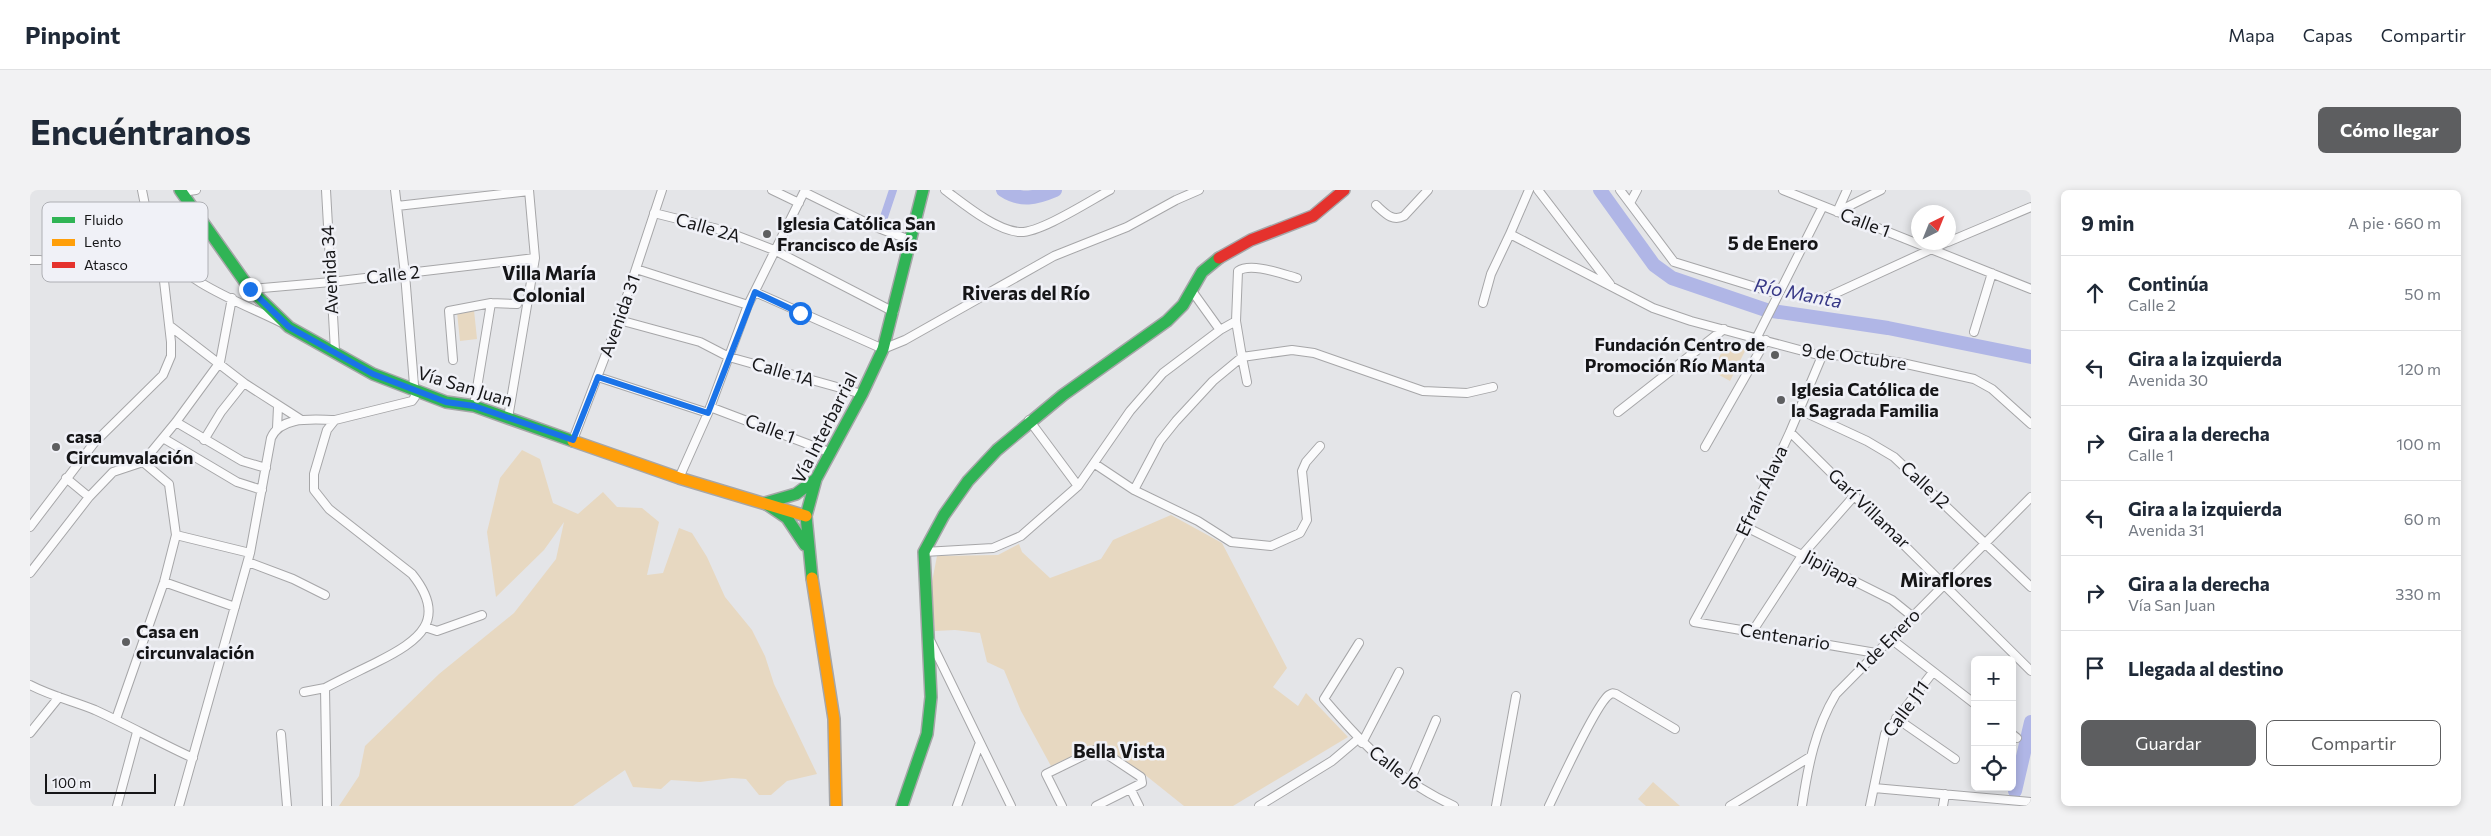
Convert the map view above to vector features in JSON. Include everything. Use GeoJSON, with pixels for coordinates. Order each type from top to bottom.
{"type":"FeatureCollection","features":[{"type":"Feature","properties":{"kind":"street"},"geometry":{"type":"LineString","coordinates":[[181,191],[196,190]]}},
{"type":"Feature","properties":{"kind":"street","name":"Avenida 34"},"geometry":{"type":"LineString","coordinates":[[326,190],[335,351]]}},
{"type":"Feature","properties":{"kind":"street"},"geometry":{"type":"LineString","coordinates":[[277,428],[300,419],[335,420],[412,401],[416,391],[395,190]]}},
{"type":"Feature","properties":{"kind":"street"},"geometry":{"type":"LineString","coordinates":[[397,206],[529,190],[535,258],[508,418]]}},
{"type":"Feature","properties":{"kind":"street","name":"Avenida 31"},"geometry":{"type":"LineString","coordinates":[[573,440],[619,320],[662,190]]}},
{"type":"Feature","properties":{"kind":"street"},"geometry":{"type":"LineString","coordinates":[[772,190],[799,203]]}},
{"type":"Feature","properties":{"kind":"street","name":"Vía Interbarrial"},"geometry":{"type":"LineString","coordinates":[[836,806],[834,719],[808,550],[806,516],[816,479],[862,394],[883,349],[894,312],[923,190]]}},
{"type":"Feature","properties":{"kind":"street"},"geometry":{"type":"LineString","coordinates":[[945,190],[999,226],[1019,232],[1063,216],[1110,190]]}},
{"type":"Feature","properties":{"kind":"street"},"geometry":{"type":"LineString","coordinates":[[755,292],[883,349],[905,340],[1054,256],[1127,227],[1176,200],[1199,190]]}},
{"type":"Feature","properties":{"kind":"street"},"geometry":{"type":"LineString","coordinates":[[902,806],[927,734],[931,697],[924,552],[933,531],[960,493],[987,461],[1029,420],[1167,321],[1183,305],[1202,272],[1220,257],[1251,240],[1313,216],[1344,190]]}},
{"type":"Feature","properties":{"kind":"street"},"geometry":{"type":"LineString","coordinates":[[1376,205],[1390,217],[1399,218],[1404,216],[1428,190]]}},
{"type":"Feature","properties":{"kind":"street"},"geometry":{"type":"LineString","coordinates":[[1483,303],[1491,274],[1529,190]]}},
{"type":"Feature","properties":{"kind":"street","name":"9 de Octubre"},"geometry":{"type":"LineString","coordinates":[[1538,190],[1611,285]]}},
{"type":"Feature","properties":{"kind":"street"},"geometry":{"type":"LineString","coordinates":[[1620,190],[1674,262],[1777,297]]}},
{"type":"Feature","properties":{"kind":"street"},"geometry":{"type":"LineString","coordinates":[[1630,203],[1637,190]]}},
{"type":"Feature","properties":{"kind":"street","name":"Calle 1"},"geometry":{"type":"LineString","coordinates":[[1783,190],[1911,241]]}},
{"type":"Feature","properties":{"kind":"street"},"geometry":{"type":"LineString","coordinates":[[1837,212],[1847,190]]}},
{"type":"Feature","properties":{"kind":"street"},"geometry":{"type":"LineString","coordinates":[[1837,212],[1881,190]]}},
{"type":"Feature","properties":{"kind":"street","name":"Vía San Juan"},"geometry":{"type":"LineString","coordinates":[[181,191],[189,202]]}},
{"type":"Feature","properties":{"kind":"street"},"geometry":{"type":"LineString","coordinates":[[679,478],[709,410],[748,305],[804,191],[873,226],[910,240]]}},
{"type":"Feature","properties":{"kind":"street"},"geometry":{"type":"LineString","coordinates":[[1705,448],[1762,339],[1764,323],[1823,206]]}},
{"type":"Feature","properties":{"kind":"street"},"geometry":{"type":"LineString","coordinates":[[1956,239],[2031,207]]}},
{"type":"Feature","properties":{"kind":"street","name":"Calle 2A"},"geometry":{"type":"LineString","coordinates":[[654,213],[722,230],[774,250],[894,312]]}},
{"type":"Feature","properties":{"kind":"street","name":"Vía San Juan"},"geometry":{"type":"LineString","coordinates":[[208,229],[250,289],[289,327],[335,351],[373,374],[446,402],[474,406],[679,478],[806,516]]}},
{"type":"Feature","properties":{"kind":"street","name":"9 de Octubre"},"geometry":{"type":"LineString","coordinates":[[1510,234],[1653,308],[1822,356],[1849,354],[1967,377],[1992,389],[2031,424]]}},
{"type":"Feature","properties":{"kind":"street"},"geometry":{"type":"LineString","coordinates":[[1823,299],[1931,250]]}},
{"type":"Feature","properties":{"kind":"street","name":"Calle 1"},"geometry":{"type":"LineString","coordinates":[[1935,250],[2031,289]]}},
{"type":"Feature","properties":{"kind":"street","name":"Calle 2"},"geometry":{"type":"LineString","coordinates":[[250,289],[405,274],[535,258]]}},
{"type":"Feature","properties":{"kind":"street"},"geometry":{"type":"LineString","coordinates":[[30,260],[40,260]]}},
{"type":"Feature","properties":{"kind":"street"},"geometry":{"type":"LineString","coordinates":[[1247,382],[1236,321],[1238,271],[1242,268],[1266,269],[1297,278]]}},
{"type":"Feature","properties":{"kind":"street"},"geometry":{"type":"LineString","coordinates":[[636,269],[748,305]]}},
{"type":"Feature","properties":{"kind":"street"},"geometry":{"type":"LineString","coordinates":[[1974,332],[1992,273]]}},
{"type":"Feature","properties":{"kind":"street"},"geometry":{"type":"LineString","coordinates":[[30,527],[66,478],[106,430],[162,375],[171,356],[170,326],[164,282]]}},
{"type":"Feature","properties":{"kind":"street"},"geometry":{"type":"LineString","coordinates":[[203,282],[289,327]]}},
{"type":"Feature","properties":{"kind":"street"},"geometry":{"type":"LineString","coordinates":[[1192,291],[1220,330]]}},
{"type":"Feature","properties":{"kind":"street"},"geometry":{"type":"LineString","coordinates":[[30,573],[89,498],[113,472],[143,462],[176,422],[220,362],[232,298]]}},
{"type":"Feature","properties":{"kind":"street"},"geometry":{"type":"LineString","coordinates":[[453,360],[449,311],[491,303],[517,304]]}},
{"type":"Feature","properties":{"kind":"street"},"geometry":{"type":"LineString","coordinates":[[474,406],[491,303]]}},
{"type":"Feature","properties":{"kind":"street","name":"Calle 1A"},"geometry":{"type":"LineString","coordinates":[[619,320],[700,342],[729,357],[862,394]]}},
{"type":"Feature","properties":{"kind":"street"},"geometry":{"type":"LineString","coordinates":[[924,552],[979,550],[1006,544],[1044,519],[1078,486],[1130,411],[1163,373],[1220,330],[1236,321]]}},
{"type":"Feature","properties":{"kind":"street"},"geometry":{"type":"LineString","coordinates":[[170,326],[220,362],[244,383],[278,407],[300,419]]}},
{"type":"Feature","properties":{"kind":"street"},"geometry":{"type":"LineString","coordinates":[[1618,412],[1724,329]]}},
{"type":"Feature","properties":{"kind":"street"},"geometry":{"type":"LineString","coordinates":[[1134,490],[1160,441],[1170,427],[1213,381],[1242,357],[1292,350],[1314,353],[1422,391],[1467,394],[1493,387]]}},
{"type":"Feature","properties":{"kind":"street","name":"Efraín Álava"},"geometry":{"type":"LineString","coordinates":[[1694,622],[1746,527],[1800,410],[1822,356]]}},
{"type":"Feature","properties":{"kind":"street","name":"Calle 1"},"geometry":{"type":"LineString","coordinates":[[598,377],[709,410],[829,452]]}},
{"type":"Feature","properties":{"kind":"street"},"geometry":{"type":"LineString","coordinates":[[204,440],[221,412],[244,383]]}},
{"type":"Feature","properties":{"kind":"street"},"geometry":{"type":"LineString","coordinates":[[179,806],[248,562],[271,438],[277,428],[278,407]]}},
{"type":"Feature","properties":{"kind":"street","name":"Calle J2"},"geometry":{"type":"LineString","coordinates":[[1800,410],[1867,441],[1890,454],[1911,471],[2031,587]]}},
{"type":"Feature","properties":{"kind":"street"},"geometry":{"type":"LineString","coordinates":[[304,692],[325,688],[401,650],[416,639],[425,627],[429,617],[428,602],[417,580],[329,509],[314,490],[314,474],[327,430],[335,420]]}},
{"type":"Feature","properties":{"kind":"street"},"geometry":{"type":"LineString","coordinates":[[1029,420],[1078,486]]}},
{"type":"Feature","properties":{"kind":"street"},"geometry":{"type":"LineString","coordinates":[[176,422],[242,461],[266,468]]}},
{"type":"Feature","properties":{"kind":"street","name":"Garí Villamar"},"geometry":{"type":"LineString","coordinates":[[1790,432],[2031,671]]}},
{"type":"Feature","properties":{"kind":"street"},"geometry":{"type":"LineString","coordinates":[[162,438],[237,482],[262,490]]}},
{"type":"Feature","properties":{"kind":"street"},"geometry":{"type":"LineString","coordinates":[[1095,464],[1134,490],[1198,520],[1231,542],[1271,546],[1300,533],[1307,520],[1302,471],[1306,462],[1320,446]]}},
{"type":"Feature","properties":{"kind":"street"},"geometry":{"type":"LineString","coordinates":[[116,719],[164,582],[176,535],[169,484],[143,462]]}},
{"type":"Feature","properties":{"kind":"street"},"geometry":{"type":"LineString","coordinates":[[66,478],[89,498]]}},
{"type":"Feature","properties":{"kind":"street"},"geometry":{"type":"LineString","coordinates":[[765,503],[796,494],[816,479]]}},
{"type":"Feature","properties":{"kind":"street"},"geometry":{"type":"LineString","coordinates":[[1752,632],[1803,554],[1855,495]]}},
{"type":"Feature","properties":{"kind":"street","name":"1 de Enero"},"geometry":{"type":"LineString","coordinates":[[1802,806],[1810,758],[1822,721],[1836,694],[2031,497]]}},
{"type":"Feature","properties":{"kind":"street"},"geometry":{"type":"LineString","coordinates":[[765,503],[787,518],[808,550]]}},
{"type":"Feature","properties":{"kind":"street","name":"Jipijapa"},"geometry":{"type":"LineString","coordinates":[[1746,527],[1892,600],[1913,617]]}},
{"type":"Feature","properties":{"kind":"street"},"geometry":{"type":"LineString","coordinates":[[176,535],[250,553]]}},
{"type":"Feature","properties":{"kind":"street"},"geometry":{"type":"LineString","coordinates":[[248,562],[293,579],[325,595]]}},
{"type":"Feature","properties":{"kind":"street"},"geometry":{"type":"LineString","coordinates":[[164,582],[235,607]]}},
{"type":"Feature","properties":{"kind":"street"},"geometry":{"type":"LineString","coordinates":[[425,627],[437,631],[482,615]]}},
{"type":"Feature","properties":{"kind":"street","name":"Centenario"},"geometry":{"type":"LineString","coordinates":[[1694,622],[1876,653]]}},
{"type":"Feature","properties":{"kind":"street"},"geometry":{"type":"LineString","coordinates":[[929,638],[1011,806]]}},
{"type":"Feature","properties":{"kind":"street"},"geometry":{"type":"LineString","coordinates":[[1891,639],[1971,701]]}},
{"type":"Feature","properties":{"kind":"street","name":"Calle J6"},"geometry":{"type":"LineString","coordinates":[[1359,643],[1324,699],[1360,741],[1382,762],[1410,782],[1454,806]]}},
{"type":"Feature","properties":{"kind":"street"},"geometry":{"type":"LineString","coordinates":[[1259,806],[1332,761],[1360,741],[1400,672]]}},
{"type":"Feature","properties":{"kind":"street","name":"Calle J11"},"geometry":{"type":"LineString","coordinates":[[1870,806],[1882,740],[1896,718],[1933,672]]}},
{"type":"Feature","properties":{"kind":"street"},"geometry":{"type":"LineString","coordinates":[[30,686],[49,695],[72,700],[116,719],[137,732],[193,758]]}},
{"type":"Feature","properties":{"kind":"street"},"geometry":{"type":"LineString","coordinates":[[325,688],[327,806]]}},
{"type":"Feature","properties":{"kind":"street"},"geometry":{"type":"LineString","coordinates":[[1549,806],[1593,721],[1607,696],[1611,693],[1616,694],[1675,729]]}},
{"type":"Feature","properties":{"kind":"street"},"geometry":{"type":"LineString","coordinates":[[1496,806],[1516,696]]}},
{"type":"Feature","properties":{"kind":"street"},"geometry":{"type":"LineString","coordinates":[[30,733],[59,697]]}},
{"type":"Feature","properties":{"kind":"street"},"geometry":{"type":"LineString","coordinates":[[1896,718],[1955,759]]}},
{"type":"Feature","properties":{"kind":"street"},"geometry":{"type":"LineString","coordinates":[[1410,782],[1436,720]]}},
{"type":"Feature","properties":{"kind":"street"},"geometry":{"type":"LineString","coordinates":[[117,806],[137,732]]}},
{"type":"Feature","properties":{"kind":"street"},"geometry":{"type":"LineString","coordinates":[[281,734],[287,806]]}},
{"type":"Feature","properties":{"kind":"street"},"geometry":{"type":"LineString","coordinates":[[957,806],[980,745]]}},
{"type":"Feature","properties":{"kind":"street"},"geometry":{"type":"LineString","coordinates":[[1062,806],[1046,776],[1047,773],[1095,750],[1102,751],[1141,777],[1142,783],[1096,806]]}},
{"type":"Feature","properties":{"kind":"street"},"geometry":{"type":"LineString","coordinates":[[1732,806],[1810,758]]}},
{"type":"Feature","properties":{"kind":"street"},"geometry":{"type":"LineString","coordinates":[[1874,788],[2017,803],[2031,802]]}},
{"type":"Feature","properties":{"kind":"street"},"geometry":{"type":"LineString","coordinates":[[1131,790],[1139,806]]}},
{"type":"Feature","properties":{"kind":"street"},"geometry":{"type":"LineString","coordinates":[[1943,806],[1945,794]]}},
{"type":"Feature","properties":{"kind":"shaded area"},"geometry":{"type":"Polygon","coordinates":[[[474,310],[477,339],[460,341],[457,312],[474,310]]]}},
{"type":"Feature","properties":{"kind":"shaded area"},"geometry":{"type":"Polygon","coordinates":[[[1728,340],[1746,349],[1730,381],[1712,371],[1728,340]]]}},
{"type":"Feature","properties":{"kind":"shaded area"},"geometry":{"type":"Polygon","coordinates":[[[522,450],[540,459],[553,503],[578,514],[603,492],[617,507],[642,508],[659,522],[647,575],[663,573],[679,528],[692,533],[707,557],[725,597],[752,630],[765,656],[774,684],[817,774],[787,781],[771,795],[759,795],[746,779],[732,778],[700,782],[671,780],[661,789],[633,787],[625,770],[573,806],[339,806],[359,776],[365,746],[439,674],[514,613],[556,559],[564,522],[544,550],[496,597],[487,532],[500,478],[522,450]]]}},
{"type":"Feature","properties":{"kind":"shaded area"},"geometry":{"type":"Polygon","coordinates":[[[1171,515],[1222,543],[1287,668],[1273,687],[1298,706],[1306,693],[1348,737],[1233,806],[1184,806],[1144,774],[1096,745],[1051,766],[1021,711],[1004,670],[987,662],[980,633],[955,630],[935,631],[931,587],[937,556],[998,555],[1019,544],[1022,552],[1050,578],[1101,559],[1113,540],[1171,515]]]}},
{"type":"Feature","properties":{"kind":"shaded area"},"geometry":{"type":"Polygon","coordinates":[[[1653,782],[1680,806],[1646,806],[1638,799],[1653,782]]]}},
{"type":"Feature","properties":{"kind":"waterway"},"geometry":{"type":"LineString","coordinates":[[881,226],[893,190]]}},
{"type":"Feature","properties":{"kind":"waterway","name":"Río Manta"},"geometry":{"type":"LineString","coordinates":[[1003,190],[1016,196],[1029,198],[1055,190]]}},
{"type":"Feature","properties":{"kind":"waterway","name":"Río Manta"},"geometry":{"type":"LineString","coordinates":[[1600,190],[1654,265],[1672,278],[1766,310],[1888,328],[2031,357]]}},
{"type":"Feature","properties":{"kind":"waterway"},"geometry":{"type":"LineString","coordinates":[[2016,787],[2031,722]]}},
{"type":"Feature","properties":{"kind":"traffic: fast"},"geometry":{"type":"LineString","coordinates":[[180,190],[188,202]]}},
{"type":"Feature","properties":{"kind":"traffic: fast"},"geometry":{"type":"LineString","coordinates":[[812,578],[806,516],[816,479],[862,394],[883,349],[923,190]]}},
{"type":"Feature","properties":{"kind":"traffic: fast"},"geometry":{"type":"LineString","coordinates":[[208,230],[250,289],[289,327],[373,374],[446,402],[474,406],[573,441]]}},
{"type":"Feature","properties":{"kind":"traffic: fast"},"geometry":{"type":"LineString","coordinates":[[902,806],[927,734],[931,697],[924,552],[944,515],[968,481],[997,450],[1063,395],[1167,321],[1183,305],[1202,272],[1219,258]]}},
{"type":"Feature","properties":{"kind":"traffic: fast"},"geometry":{"type":"LineString","coordinates":[[765,503],[796,494],[816,479]]}},
{"type":"Feature","properties":{"kind":"traffic: fast"},"geometry":{"type":"LineString","coordinates":[[765,503],[787,518],[805,545]]}},
{"type":"Feature","properties":{"kind":"traffic: slow"},"geometry":{"type":"LineString","coordinates":[[573,441],[679,478],[806,516]]}},
{"type":"Feature","properties":{"kind":"traffic: slow"},"geometry":{"type":"LineString","coordinates":[[812,578],[834,719],[836,806]]}},
{"type":"Feature","properties":{"kind":"traffic: jam"},"geometry":{"type":"LineString","coordinates":[[1219,258],[1251,240],[1313,216],[1344,190]]}},
{"type":"Feature","properties":{"kind":"place","name":"Iglesia Católica San Francisco de Asís"},"geometry":{"type":"Point","coordinates":[767,234]}},
{"type":"Feature","properties":{"kind":"place","name":"Fundación Centro de Promoción Río Manta"},"geometry":{"type":"Point","coordinates":[1775,355]}},
{"type":"Feature","properties":{"kind":"place","name":"Iglesia Católica de la Sagrada Familia"},"geometry":{"type":"Point","coordinates":[1781,400]}},
{"type":"Feature","properties":{"kind":"place","name":"casa Circumvalación"},"geometry":{"type":"Point","coordinates":[56,447]}},
{"type":"Feature","properties":{"kind":"place","name":"Casa en circunvalación"},"geometry":{"type":"Point","coordinates":[126,642]}},
{"type":"Feature","properties":{"kind":"district","name":"5 de Enero"},"geometry":{"type":"Point","coordinates":[1773,243]}},
{"type":"Feature","properties":{"kind":"district","name":"Villa María Colonial"},"geometry":{"type":"Point","coordinates":[549,284]}},
{"type":"Feature","properties":{"kind":"district","name":"Riveras del Río"},"geometry":{"type":"Point","coordinates":[1026,293]}},
{"type":"Feature","properties":{"kind":"district","name":"Miraflores"},"geometry":{"type":"Point","coordinates":[1946,580]}},
{"type":"Feature","properties":{"kind":"district","name":"Bella Vista"},"geometry":{"type":"Point","coordinates":[1119,751]}},
{"type":"Feature","properties":{"kind":"route"},"geometry":{"type":"LineString","coordinates":[[250,289],[289,327],[335,351],[373,374],[446,402],[474,406],[573,440],[598,377],[708,413],[748,305],[755,292],[800,313]]}}]}
